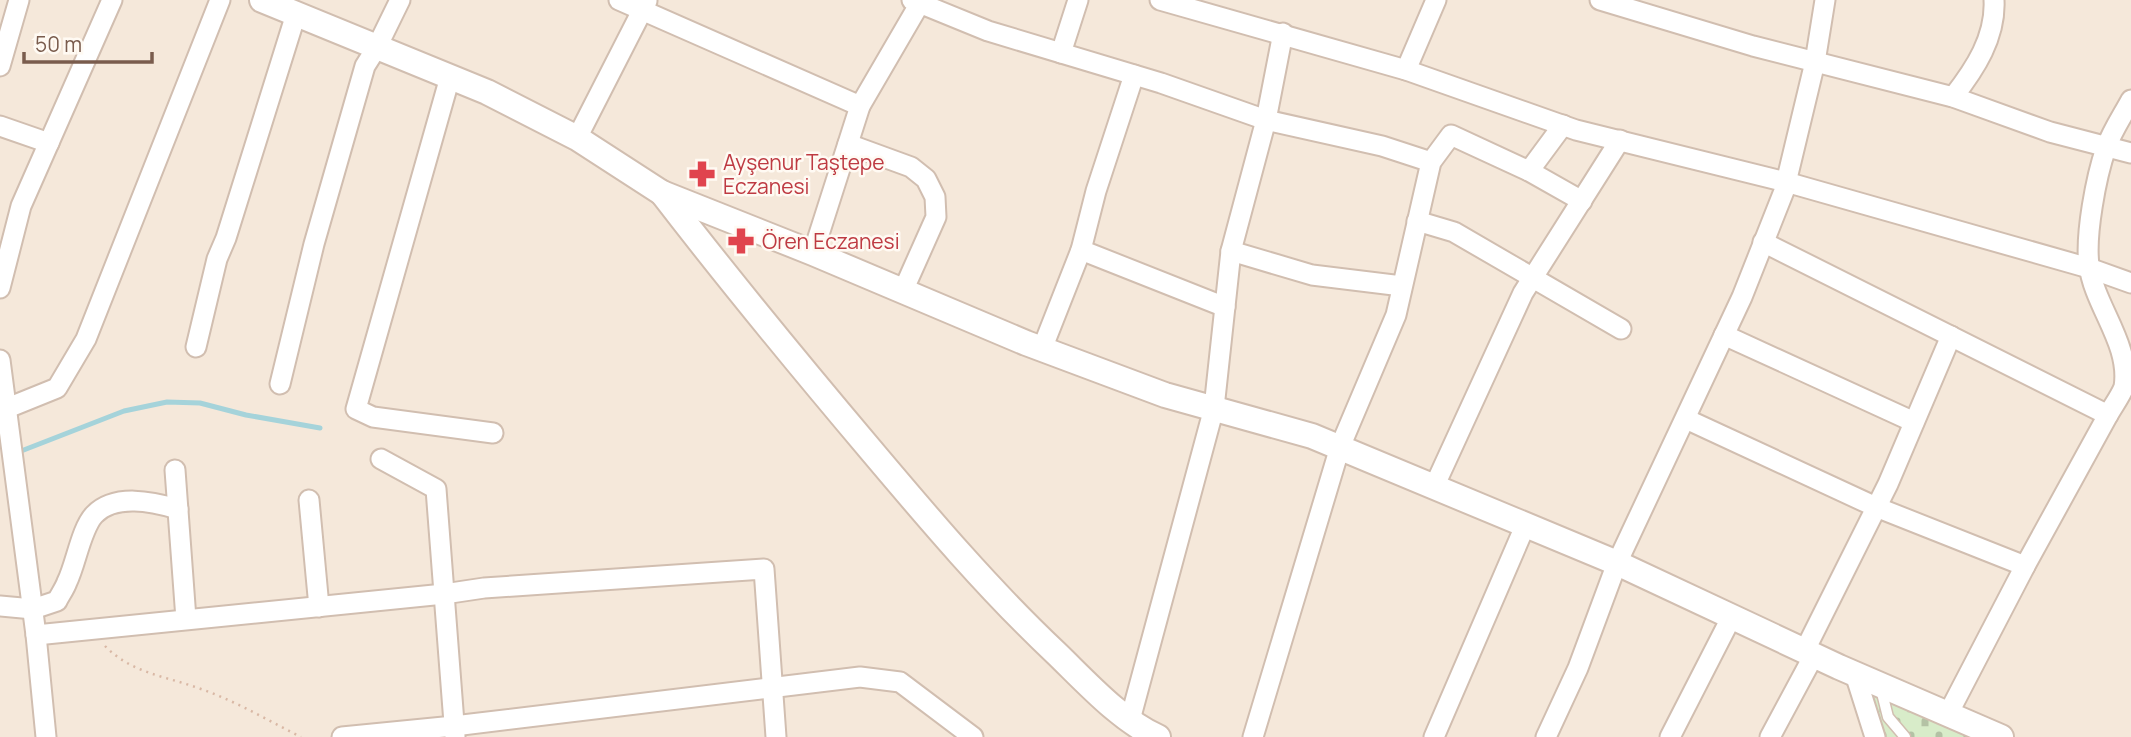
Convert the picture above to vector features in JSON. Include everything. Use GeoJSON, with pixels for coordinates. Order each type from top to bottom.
{"type":"FeatureCollection","features":[{"type":"Feature","properties":{"kind":"street"},"geometry":{"type":"LineString","coordinates":[[0,66],[19,0]]}},
{"type":"Feature","properties":{"kind":"street"},"geometry":{"type":"LineString","coordinates":[[0,288],[21,206],[113,0]]}},
{"type":"Feature","properties":{"kind":"street"},"geometry":{"type":"LineString","coordinates":[[5,409],[57,388],[86,339],[220,0]]}},
{"type":"Feature","properties":{"kind":"street"},"geometry":{"type":"LineString","coordinates":[[262,0],[487,92],[577,138],[662,193],[1042,349],[1165,395],[1312,436],[1340,447],[1617,563],[1855,674],[2001,737]]}},
{"type":"Feature","properties":{"kind":"street"},"geometry":{"type":"LineString","coordinates":[[280,384],[314,244],[361,78],[400,0]]}},
{"type":"Feature","properties":{"kind":"street"},"geometry":{"type":"LineString","coordinates":[[619,0],[645,6],[860,106]]}},
{"type":"Feature","properties":{"kind":"street"},"geometry":{"type":"LineString","coordinates":[[1060,53],[1078,0]]}},
{"type":"Feature","properties":{"kind":"street"},"geometry":{"type":"LineString","coordinates":[[1160,0],[1406,70],[1563,125],[1786,182],[2089,268],[2131,283]]}},
{"type":"Feature","properties":{"kind":"street"},"geometry":{"type":"LineString","coordinates":[[1406,70],[1436,0]]}},
{"type":"Feature","properties":{"kind":"street"},"geometry":{"type":"LineString","coordinates":[[1600,0],[1753,46],[1953,97],[2050,132],[2131,153]]}},
{"type":"Feature","properties":{"kind":"street"},"geometry":{"type":"LineString","coordinates":[[1546,737],[1578,668],[1617,563],[1724,335],[1786,182],[1815,62],[1825,0]]}},
{"type":"Feature","properties":{"kind":"street"},"geometry":{"type":"LineString","coordinates":[[1953,97],[1975,68],[1989,36],[1995,9],[1994,0]]}},
{"type":"Feature","properties":{"kind":"street"},"geometry":{"type":"LineString","coordinates":[[813,253],[860,106],[916,2],[988,31],[1133,75],[1266,120],[1382,146],[1430,162]]}},
{"type":"Feature","properties":{"kind":"street"},"geometry":{"type":"LineString","coordinates":[[577,138],[645,6]]}},
{"type":"Feature","properties":{"kind":"street"},"geometry":{"type":"LineString","coordinates":[[196,347],[216,259],[226,237],[296,14]]}},
{"type":"Feature","properties":{"kind":"street"},"geometry":{"type":"LineString","coordinates":[[1130,720],[1214,408],[1231,251],[1266,120],[1283,33]]}},
{"type":"Feature","properties":{"kind":"street"},"geometry":{"type":"LineString","coordinates":[[1042,349],[1081,250],[1096,191],[1133,75]]}},
{"type":"Feature","properties":{"kind":"street"},"geometry":{"type":"LineString","coordinates":[[450,77],[405,228],[356,409],[373,417],[493,433]]}},
{"type":"Feature","properties":{"kind":"street"},"geometry":{"type":"LineString","coordinates":[[1948,714],[2025,566],[2123,388],[2127,362],[2098,299],[2089,268],[2088,234],[2106,147],[2131,100]]}},
{"type":"Feature","properties":{"kind":"street"},"geometry":{"type":"LineString","coordinates":[[1530,171],[1563,125]]}},
{"type":"Feature","properties":{"kind":"street"},"geometry":{"type":"LineString","coordinates":[[0,126],[49,144]]}},
{"type":"Feature","properties":{"kind":"street"},"geometry":{"type":"LineString","coordinates":[[1253,737],[1340,447],[1396,315],[1430,162],[1451,135],[1530,171],[1582,201]]}},
{"type":"Feature","properties":{"kind":"street"},"geometry":{"type":"LineString","coordinates":[[1434,487],[1523,293],[1620,140]]}},
{"type":"Feature","properties":{"kind":"street"},"geometry":{"type":"LineString","coordinates":[[848,144],[911,167],[926,179],[934,197],[936,217],[903,291]]}},
{"type":"Feature","properties":{"kind":"street"},"geometry":{"type":"LineString","coordinates":[[662,193],[749,306],[957,552],[1034,632],[1130,720],[1142,730],[1158,737]]}},
{"type":"Feature","properties":{"kind":"street"},"geometry":{"type":"LineString","coordinates":[[1417,221],[1454,232],[1621,329]]}},
{"type":"Feature","properties":{"kind":"street"},"geometry":{"type":"LineString","coordinates":[[1763,242],[2108,415]]}},
{"type":"Feature","properties":{"kind":"street"},"geometry":{"type":"LineString","coordinates":[[1081,250],[1225,307]]}},
{"type":"Feature","properties":{"kind":"street"},"geometry":{"type":"LineString","coordinates":[[1231,251],[1312,275],[1402,286]]}},
{"type":"Feature","properties":{"kind":"street"},"geometry":{"type":"LineString","coordinates":[[1724,335],[1914,422]]}},
{"type":"Feature","properties":{"kind":"street"},"geometry":{"type":"LineString","coordinates":[[1770,737],[1951,336]]}},
{"type":"Feature","properties":{"kind":"street"},"geometry":{"type":"LineString","coordinates":[[0,360],[33,609],[46,737]]}},
{"type":"Feature","properties":{"kind":"street"},"geometry":{"type":"LineString","coordinates":[[1686,419],[1876,507],[2025,566]]}},
{"type":"Feature","properties":{"kind":"street"},"geometry":{"type":"LineString","coordinates":[[381,459],[436,489],[455,731]]}},
{"type":"Feature","properties":{"kind":"street"},"geometry":{"type":"LineString","coordinates":[[175,470],[186,620]]}},
{"type":"Feature","properties":{"kind":"street"},"geometry":{"type":"LineString","coordinates":[[309,500],[318,607]]}},
{"type":"Feature","properties":{"kind":"street"},"geometry":{"type":"LineString","coordinates":[[0,606],[33,609],[57,601],[92,517],[103,508],[121,503],[151,501],[178,509]]}},
{"type":"Feature","properties":{"kind":"street"},"geometry":{"type":"LineString","coordinates":[[1434,737],[1525,526]]}},
{"type":"Feature","properties":{"kind":"street"},"geometry":{"type":"LineString","coordinates":[[36,635],[484,588],[764,569],[776,737]]}},
{"type":"Feature","properties":{"kind":"street"},"geometry":{"type":"LineString","coordinates":[[1670,737],[1732,616]]}},
{"type":"Feature","properties":{"kind":"street"},"geometry":{"type":"LineString","coordinates":[[1855,674],[1875,737]]}},
{"type":"Feature","properties":{"kind":"street"},"geometry":{"type":"LineString","coordinates":[[342,737],[455,731],[860,677],[900,682],[973,737]]}},
{"type":"Feature","properties":{"kind":"lane"},"geometry":{"type":"LineString","coordinates":[[1881,685],[1888,717],[1905,737]]}},
{"type":"Feature","properties":{"kind":"path"},"geometry":{"type":"LineString","coordinates":[[90,629],[109,650],[135,668],[197,687],[301,737]]}},
{"type":"Feature","properties":{"kind":"shaded area"},"geometry":{"type":"Polygon","coordinates":[[[0,0],[2131,0],[2131,737],[0,737],[0,0]]]}},
{"type":"Feature","properties":{"kind":"green space"},"geometry":{"type":"Polygon","coordinates":[[[1868,688],[1982,737],[1881,737],[1868,688]]]}},
{"type":"Feature","properties":{"kind":"waterway"},"geometry":{"type":"LineString","coordinates":[[16,453],[124,411],[167,402],[200,403],[246,415],[320,428]]}},
{"type":"Feature","properties":{"kind":"place","name":"Ayşenur Taştepe Eczanesi"},"geometry":{"type":"Point","coordinates":[702,174]}},
{"type":"Feature","properties":{"kind":"place","name":"Ören Eczanesi"},"geometry":{"type":"Point","coordinates":[741,241]}}]}
